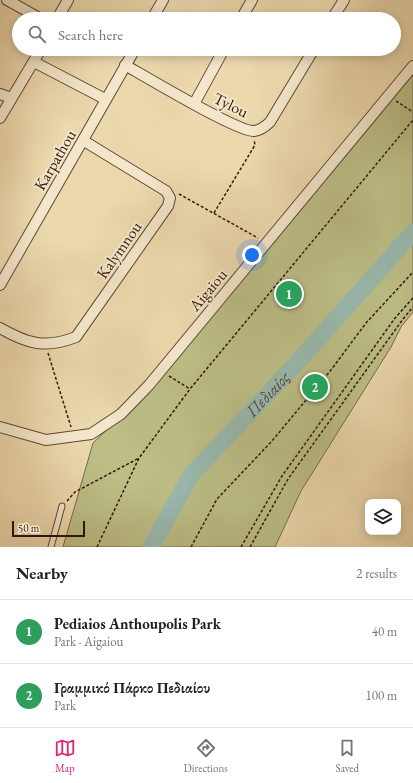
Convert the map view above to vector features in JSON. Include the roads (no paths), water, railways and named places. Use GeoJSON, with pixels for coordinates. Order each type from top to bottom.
{"type":"FeatureCollection","features":[{"type":"Feature","properties":{"kind":"street"},"geometry":{"type":"LineString","coordinates":[[7,0],[28,12]]}},
{"type":"Feature","properties":{"kind":"street"},"geometry":{"type":"LineString","coordinates":[[61,12],[68,0]]}},
{"type":"Feature","properties":{"kind":"street"},"geometry":{"type":"LineString","coordinates":[[156,12],[162,0]]}},
{"type":"Feature","properties":{"kind":"street"},"geometry":{"type":"LineString","coordinates":[[245,12],[252,0]]}},
{"type":"Feature","properties":{"kind":"street"},"geometry":{"type":"LineString","coordinates":[[336,12],[344,0]]}},
{"type":"Feature","properties":{"kind":"street"},"geometry":{"type":"LineString","coordinates":[[0,118],[37,56]]}},
{"type":"Feature","properties":{"kind":"street","name":"Karpathou"},"geometry":{"type":"LineString","coordinates":[[0,285],[84,141],[105,99],[131,56]]}},
{"type":"Feature","properties":{"kind":"street"},"geometry":{"type":"LineString","coordinates":[[194,104],[220,56]]}},
{"type":"Feature","properties":{"kind":"street","name":"Tylou"},"geometry":{"type":"LineString","coordinates":[[125,66],[243,129],[254,131],[263,128],[270,122],[310,56]]}},
{"type":"Feature","properties":{"kind":"street"},"geometry":{"type":"LineString","coordinates":[[34,62],[105,99]]}},
{"type":"Feature","properties":{"kind":"street","name":"Aigaiou"},"geometry":{"type":"LineString","coordinates":[[0,427],[46,440],[91,434],[121,414],[161,370],[413,66]]}},
{"type":"Feature","properties":{"kind":"street"},"geometry":{"type":"LineString","coordinates":[[0,94],[11,98]]}},
{"type":"Feature","properties":{"kind":"street","name":"Kalymnou"},"geometry":{"type":"LineString","coordinates":[[0,328],[16,337],[46,345],[61,343],[76,337],[168,206],[170,198],[169,195],[84,141]]}},
{"type":"Feature","properties":{"kind":"lane"},"geometry":{"type":"LineString","coordinates":[[51,547],[62,506]]}},
{"type":"Feature","properties":{"kind":"waterway","name":"Πεδιαίος"},"geometry":{"type":"LineString","coordinates":[[151,547],[191,475],[295,365],[413,232]]}},
{"type":"Feature","properties":{"kind":"place","name":"Pediaios Anthoupolis Park"},"geometry":{"type":"Point","coordinates":[289,294]}},
{"type":"Feature","properties":{"kind":"place","name":"Γραμμικό Πάρκο Πεδιαίου"},"geometry":{"type":"Point","coordinates":[315,387]}}]}
